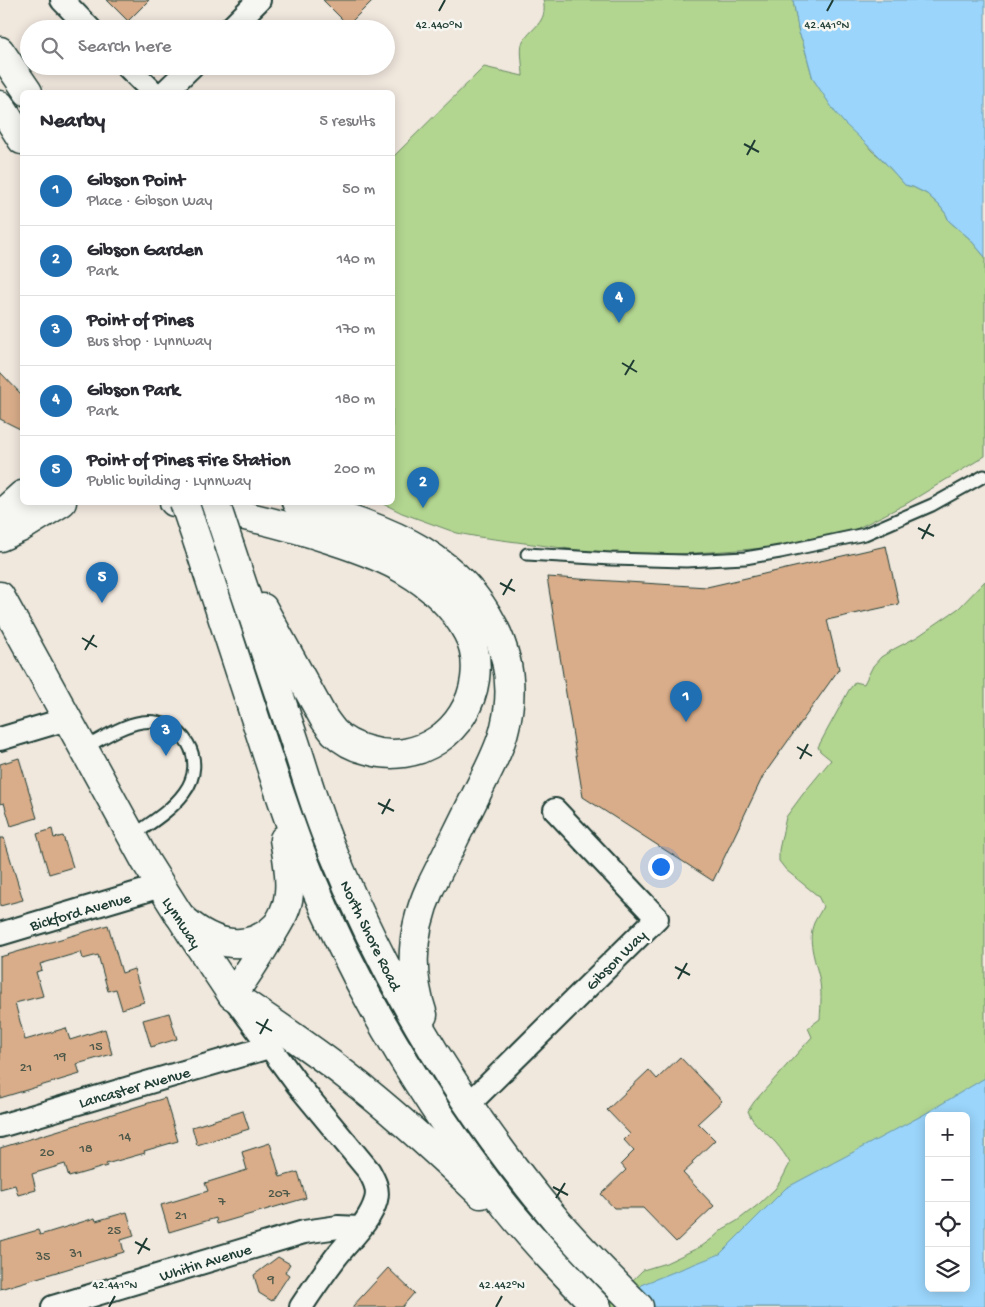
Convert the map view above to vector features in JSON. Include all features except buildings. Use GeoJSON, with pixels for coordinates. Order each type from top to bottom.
{"type":"FeatureCollection","features":[{"type":"Feature","properties":{"kind":"main road"},"geometry":{"type":"LineString","coordinates":[[0,51],[27,90]]}},
{"type":"Feature","properties":{"kind":"main road"},"geometry":{"type":"LineString","coordinates":[[0,106],[20,137]]}},
{"type":"Feature","properties":{"kind":"main road"},"geometry":{"type":"LineString","coordinates":[[0,515],[20,498]]}},
{"type":"Feature","properties":{"kind":"main road"},"geometry":{"type":"LineString","coordinates":[[0,537],[20,528],[57,505]]}},
{"type":"Feature","properties":{"kind":"main road","name":"North Shore Road"},"geometry":{"type":"LineString","coordinates":[[185,505],[291,827],[339,942],[373,1008],[422,1090],[475,1165],[507,1207],[597,1307]]}},
{"type":"Feature","properties":{"kind":"main road"},"geometry":{"type":"LineString","coordinates":[[189,505],[266,521],[350,546],[405,570],[419,580],[441,598],[455,614],[467,631],[474,648],[476,667],[474,686],[468,705],[458,722],[446,734],[431,744],[401,754],[369,751],[354,746],[340,737],[323,717],[230,547]]}},
{"type":"Feature","properties":{"kind":"main road","name":"North Shore Road"},"geometry":{"type":"LineString","coordinates":[[216,505],[330,845],[374,944],[414,1018],[448,1074],[512,1164],[559,1222],[630,1298]]}},
{"type":"Feature","properties":{"kind":"main road"},"geometry":{"type":"LineString","coordinates":[[305,505],[384,532],[434,560],[456,578],[483,608],[496,630],[504,652],[509,676],[510,701],[503,735],[495,756],[425,899],[418,921],[414,944],[414,980],[420,1007],[448,1074]]}},
{"type":"Feature","properties":{"kind":"main road","name":"Lynnway"},"geometry":{"type":"LineString","coordinates":[[0,596],[131,836],[178,915],[232,995]]}},
{"type":"Feature","properties":{"kind":"main road"},"geometry":{"type":"LineString","coordinates":[[270,764],[289,870],[288,903],[280,921],[250,971],[232,995],[320,1055],[365,1090],[412,1130],[558,1265]]}},
{"type":"Feature","properties":{"kind":"main road"},"geometry":{"type":"LineString","coordinates":[[178,915],[198,932],[235,944],[249,943],[256,940],[269,932],[280,921]]}},
{"type":"Feature","properties":{"kind":"street"},"geometry":{"type":"LineString","coordinates":[[62,0],[81,20]]}},
{"type":"Feature","properties":{"kind":"street"},"geometry":{"type":"LineString","coordinates":[[239,20],[260,0]]}},
{"type":"Feature","properties":{"kind":"street"},"geometry":{"type":"LineString","coordinates":[[136,75],[151,90]]}},
{"type":"Feature","properties":{"kind":"street"},"geometry":{"type":"LineString","coordinates":[[167,90],[183,75]]}},
{"type":"Feature","properties":{"kind":"street"},"geometry":{"type":"LineString","coordinates":[[0,739],[67,719]]}},
{"type":"Feature","properties":{"kind":"street","name":"Gibson Way"},"geometry":{"type":"LineString","coordinates":[[469,1104],[657,918],[555,810]]}},
{"type":"Feature","properties":{"kind":"street","name":"Bickford Avenue"},"geometry":{"type":"LineString","coordinates":[[0,934],[161,886]]}},
{"type":"Feature","properties":{"kind":"street","name":"Lynnway"},"geometry":{"type":"LineString","coordinates":[[232,995],[298,1085],[363,1163],[374,1180],[377,1193],[376,1201],[367,1218],[336,1257],[301,1307]]}},
{"type":"Feature","properties":{"kind":"street","name":"Lancaster Avenue"},"geometry":{"type":"LineString","coordinates":[[0,1126],[269,1047]]}},
{"type":"Feature","properties":{"kind":"street","name":"Whitin Avenue"},"geometry":{"type":"LineString","coordinates":[[53,1307],[304,1232],[338,1227],[360,1228]]}},
{"type":"Feature","properties":{"kind":"lane"},"geometry":{"type":"LineString","coordinates":[[527,554],[686,562],[745,558],[865,534],[932,505],[984,476]]}},
{"type":"Feature","properties":{"kind":"lane"},"geometry":{"type":"LineString","coordinates":[[83,749],[142,722],[163,724],[180,734],[191,749],[194,758],[194,768],[189,786],[184,794],[165,812],[131,836]]}},
{"type":"Feature","properties":{"kind":"green space"},"geometry":{"type":"Polygon","coordinates":[[[543,0],[793,0],[799,33],[813,79],[872,151],[880,157],[905,185],[927,194],[939,205],[949,221],[969,238],[985,257],[985,456],[906,504],[842,536],[782,547],[666,555],[600,553],[457,533],[402,513],[386,505],[395,505],[395,155],[484,67],[523,76],[521,47],[525,38],[541,20],[544,8],[543,0]]]}},
{"type":"Feature","properties":{"kind":"green space"},"geometry":{"type":"Polygon","coordinates":[[[985,581],[985,1184],[970,1130],[970,1112],[925,1112],[925,1124],[831,1307],[605,1307],[643,1270],[666,1263],[702,1246],[723,1229],[737,1221],[775,1189],[783,1177],[790,1163],[776,1143],[753,1120],[748,1111],[812,1037],[808,1028],[820,1019],[821,987],[812,950],[811,936],[814,923],[823,906],[818,896],[786,870],[779,861],[779,850],[786,817],[831,760],[818,747],[855,682],[864,684],[873,666],[881,657],[917,637],[959,608],[985,581]]]}},
{"type":"Feature","properties":{"kind":"water"},"geometry":{"type":"Polygon","coordinates":[[[793,0],[985,0],[985,257],[969,238],[949,221],[939,205],[927,194],[905,185],[835,112],[813,79],[799,33],[793,0]]]}},
{"type":"Feature","properties":{"kind":"water"},"geometry":{"type":"Polygon","coordinates":[[[985,1078],[985,1307],[620,1307],[643,1284],[720,1254],[786,1188],[925,1114],[925,1292],[970,1292],[970,1112],[928,1112],[985,1078]]]}},
{"type":"Feature","properties":{"kind":"place","name":"Gibson Park"},"geometry":{"type":"Point","coordinates":[619,323]}},
{"type":"Feature","properties":{"kind":"place","name":"Gibson Garden"},"geometry":{"type":"Point","coordinates":[423,508]}},
{"type":"Feature","properties":{"kind":"place","name":"Point of Pines Fire Station"},"geometry":{"type":"Point","coordinates":[102,603]}},
{"type":"Feature","properties":{"kind":"place","name":"Gibson Point"},"geometry":{"type":"Point","coordinates":[686,722]}},
{"type":"Feature","properties":{"kind":"place","name":"Point of Pines"},"geometry":{"type":"Point","coordinates":[166,756]}}]}
